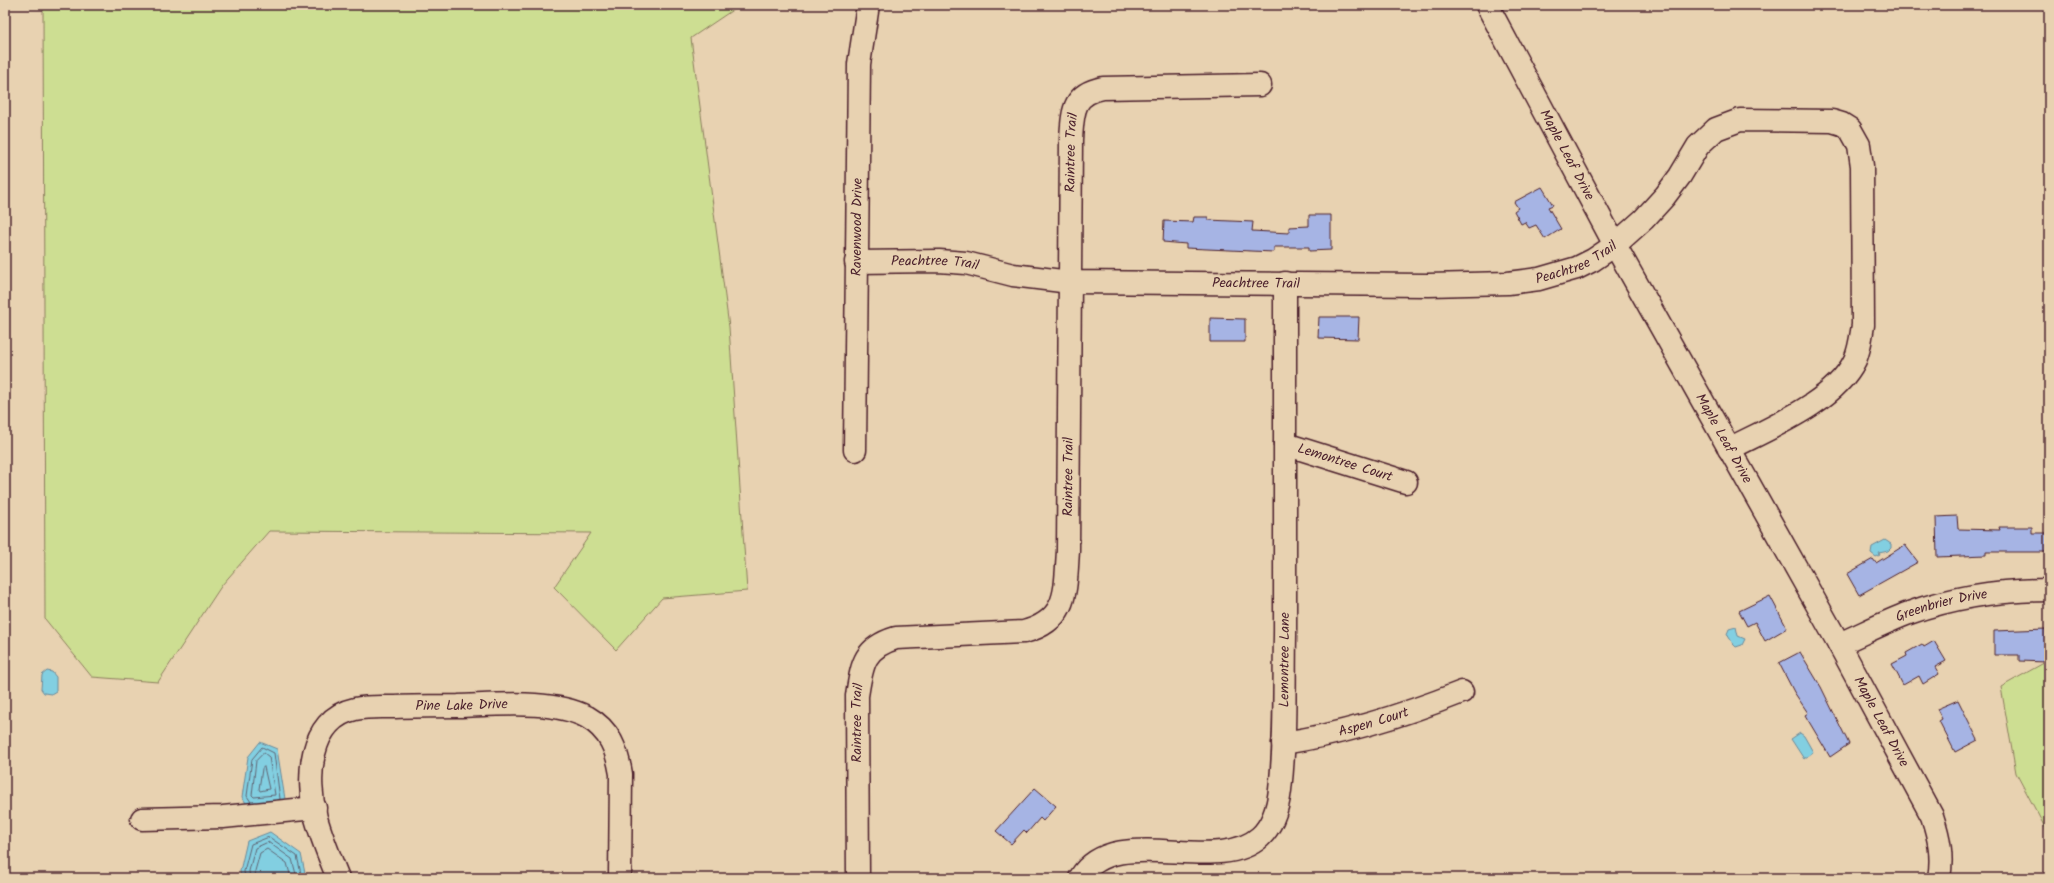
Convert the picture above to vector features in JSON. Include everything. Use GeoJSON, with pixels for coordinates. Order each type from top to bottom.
{"type":"FeatureCollection","features":[{"type":"Feature","properties":{"kind":"street","name":"Ravenwood Drive"},"geometry":{"type":"LineString","coordinates":[[855,450],[858,64],[868,5]]}},
{"type":"Feature","properties":{"kind":"street","name":"Maple Leaf Drive"},"geometry":{"type":"LineString","coordinates":[[1487,5],[1615,244],[1839,644],[1932,816],[1938,835],[1941,852],[1939,878]]}},
{"type":"Feature","properties":{"kind":"street","name":"Raintree Trail"},"geometry":{"type":"LineString","coordinates":[[858,878],[857,696],[860,674],[868,654],[882,642],[896,638],[1024,632],[1038,628],[1048,622],[1056,614],[1062,602],[1066,585],[1068,551],[1072,127],[1073,115],[1078,102],[1083,95],[1091,90],[1103,88],[1260,85]]}},
{"type":"Feature","properties":{"kind":"street","name":"Peachtree Trail"},"geometry":{"type":"LineString","coordinates":[[856,262],[939,261],[966,264],[1013,275],[1070,282],[1285,284],[1508,283],[1539,279],[1577,268],[1593,260],[1615,244],[1644,219],[1665,196],[1704,139],[1723,125],[1740,120],[1761,119],[1832,121],[1842,124],[1850,130],[1856,138],[1862,166],[1864,274],[1863,324],[1861,339],[1855,360],[1836,386],[1828,394],[1729,450]]}},
{"type":"Feature","properties":{"kind":"street","name":"Lemontree Lane"},"geometry":{"type":"LineString","coordinates":[[1080,878],[1090,865],[1114,854],[1133,851],[1225,852],[1244,848],[1267,830],[1276,813],[1280,791],[1283,743],[1285,284]]}},
{"type":"Feature","properties":{"kind":"street","name":"Lemontree Court"},"geometry":{"type":"LineString","coordinates":[[1285,444],[1406,482]]}},
{"type":"Feature","properties":{"kind":"street","name":"Greenbrier Drive"},"geometry":{"type":"LineString","coordinates":[[1839,644],[1907,614],[1935,605],[2000,592],[2049,590]]}},
{"type":"Feature","properties":{"kind":"street","name":"Aspen Court"},"geometry":{"type":"LineString","coordinates":[[1283,743],[1321,738],[1348,731],[1462,692]]}},
{"type":"Feature","properties":{"kind":"street","name":"Pine Lake Drive"},"geometry":{"type":"LineString","coordinates":[[338,878],[322,839],[315,808],[312,772],[314,755],[319,736],[331,720],[345,712],[372,707],[508,705],[551,707],[571,711],[586,717],[607,733],[619,758],[621,774],[622,814],[620,878]]}},
{"type":"Feature","properties":{"kind":"street"},"geometry":{"type":"LineString","coordinates":[[142,819],[223,818],[315,808]]}},
{"type":"Feature","properties":{"kind":"green space"},"geometry":{"type":"Polygon","coordinates":[[[43,5],[740,5],[691,38],[729,327],[747,591],[662,598],[616,650],[554,587],[591,533],[269,531],[222,585],[158,682],[92,677],[45,619],[43,5]]]}},
{"type":"Feature","properties":{"kind":"green space"},"geometry":{"type":"Polygon","coordinates":[[[2049,660],[2049,835],[2016,773],[2001,687],[2049,660]]]}},
{"type":"Feature","properties":{"kind":"water"},"geometry":{"type":"Polygon","coordinates":[[[1885,540],[1891,544],[1891,548],[1888,551],[1879,553],[1880,555],[1876,557],[1871,553],[1872,547],[1885,540]]]}},
{"type":"Feature","properties":{"kind":"water"},"geometry":{"type":"Polygon","coordinates":[[[1736,627],[1738,636],[1745,639],[1742,645],[1736,647],[1727,634],[1729,629],[1736,627]]]}},
{"type":"Feature","properties":{"kind":"water"},"geometry":{"type":"Polygon","coordinates":[[[47,671],[52,672],[56,677],[56,691],[51,694],[44,693],[41,689],[42,675],[47,671]]]}},
{"type":"Feature","properties":{"kind":"water"},"geometry":{"type":"Polygon","coordinates":[[[1800,733],[1804,736],[1813,752],[1804,759],[1791,739],[1800,733]]]}},
{"type":"Feature","properties":{"kind":"water"},"geometry":{"type":"Polygon","coordinates":[[[260,742],[277,749],[285,799],[281,805],[248,806],[242,797],[248,757],[260,742]]]}},
{"type":"Feature","properties":{"kind":"water"},"geometry":{"type":"Polygon","coordinates":[[[270,832],[301,854],[306,878],[241,878],[240,871],[247,841],[270,832]]]}},
{"type":"Feature","properties":{"kind":"building"},"geometry":{"type":"Polygon","coordinates":[[[1542,187],[1553,205],[1548,207],[1561,229],[1545,239],[1536,225],[1529,228],[1525,222],[1521,224],[1514,211],[1518,208],[1514,202],[1542,187]]]}},
{"type":"Feature","properties":{"kind":"building"},"geometry":{"type":"Polygon","coordinates":[[[1309,215],[1331,215],[1331,250],[1309,251],[1309,247],[1274,247],[1274,252],[1186,248],[1186,244],[1163,242],[1164,221],[1193,222],[1194,217],[1208,217],[1208,220],[1253,222],[1252,231],[1289,233],[1289,227],[1309,226],[1309,215]]]}},
{"type":"Feature","properties":{"kind":"building"},"geometry":{"type":"Polygon","coordinates":[[[1319,317],[1359,317],[1358,339],[1318,338],[1319,317]]]}},
{"type":"Feature","properties":{"kind":"building"},"geometry":{"type":"Polygon","coordinates":[[[1210,318],[1245,319],[1245,342],[1210,342],[1210,318]]]}},
{"type":"Feature","properties":{"kind":"building"},"geometry":{"type":"Polygon","coordinates":[[[1957,516],[1958,529],[2000,530],[1999,527],[2032,527],[2032,533],[2049,533],[2049,552],[1986,552],[1986,555],[1937,557],[1936,517],[1957,516]]]}},
{"type":"Feature","properties":{"kind":"building"},"geometry":{"type":"Polygon","coordinates":[[[1905,545],[1918,562],[1859,595],[1847,574],[1873,559],[1876,563],[1905,545]]]}},
{"type":"Feature","properties":{"kind":"building"},"geometry":{"type":"Polygon","coordinates":[[[1770,596],[1787,628],[1765,641],[1755,622],[1747,626],[1739,611],[1770,596]]]}},
{"type":"Feature","properties":{"kind":"building"},"geometry":{"type":"Polygon","coordinates":[[[2046,629],[2046,662],[2019,661],[2019,655],[1994,655],[1994,631],[2046,629]]]}},
{"type":"Feature","properties":{"kind":"building"},"geometry":{"type":"Polygon","coordinates":[[[1934,641],[1946,661],[1935,667],[1939,674],[1923,684],[1919,676],[1903,685],[1892,664],[1907,656],[1906,653],[1922,644],[1924,647],[1934,641]]]}},
{"type":"Feature","properties":{"kind":"building"},"geometry":{"type":"Polygon","coordinates":[[[1800,652],[1821,687],[1849,744],[1830,757],[1805,715],[1808,713],[1794,692],[1779,663],[1800,652]]]}},
{"type":"Feature","properties":{"kind":"building"},"geometry":{"type":"Polygon","coordinates":[[[1958,700],[1978,740],[1955,752],[1939,721],[1942,719],[1937,709],[1958,700]]]}},
{"type":"Feature","properties":{"kind":"building"},"geometry":{"type":"Polygon","coordinates":[[[1035,788],[1056,806],[1043,821],[1040,818],[1027,833],[1024,830],[1011,844],[996,831],[1035,788]]]}}]}
